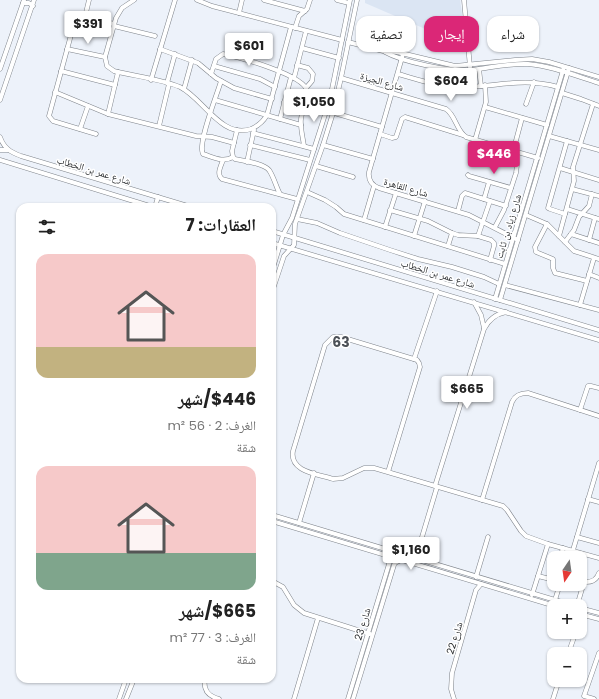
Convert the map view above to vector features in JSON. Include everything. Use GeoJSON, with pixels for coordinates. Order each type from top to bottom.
{"type":"FeatureCollection","features":[{"type":"Feature","properties":{"kind":"street"},"geometry":{"type":"LineString","coordinates":[[0,100],[34,0]]}},
{"type":"Feature","properties":{"kind":"street"},"geometry":{"type":"LineString","coordinates":[[90,0],[78,33],[71,35],[55,92],[50,119],[52,121],[96,134]]}},
{"type":"Feature","properties":{"kind":"street"},"geometry":{"type":"LineString","coordinates":[[134,0],[122,8],[116,18],[105,57],[106,66],[118,72],[168,84],[184,90],[191,94],[223,124],[237,130],[254,128],[264,120],[267,115],[293,27],[299,16],[308,8],[310,0]]}},
{"type":"Feature","properties":{"kind":"street"},"geometry":{"type":"LineString","coordinates":[[151,80],[175,0]]}},
{"type":"Feature","properties":{"kind":"street"},"geometry":{"type":"LineString","coordinates":[[198,0],[212,6],[342,40]]}},
{"type":"Feature","properties":{"kind":"street"},"geometry":{"type":"LineString","coordinates":[[239,13],[242,0]]}},
{"type":"Feature","properties":{"kind":"street"},"geometry":{"type":"LineString","coordinates":[[264,0],[305,11]]}},
{"type":"Feature","properties":{"kind":"street"},"geometry":{"type":"LineString","coordinates":[[276,258],[283,235],[290,221],[326,111],[339,58],[350,2],[336,0]]}},
{"type":"Feature","properties":{"kind":"street"},"geometry":{"type":"LineString","coordinates":[[276,280],[284,256],[294,245],[296,220],[316,166],[333,113],[357,0]]}},
{"type":"Feature","properties":{"kind":"street"},"geometry":{"type":"LineString","coordinates":[[464,0],[470,70]]}},
{"type":"Feature","properties":{"kind":"street"},"geometry":{"type":"LineString","coordinates":[[0,69],[23,1],[32,6]]}},
{"type":"Feature","properties":{"kind":"street"},"geometry":{"type":"LineString","coordinates":[[85,17],[155,36]]}},
{"type":"Feature","properties":{"kind":"street"},"geometry":{"type":"LineString","coordinates":[[280,119],[284,102],[302,48],[306,30]]}},
{"type":"Feature","properties":{"kind":"street"},"geometry":{"type":"LineString","coordinates":[[348,42],[356,44]]}},
{"type":"Feature","properties":{"kind":"street"},"geometry":{"type":"LineString","coordinates":[[302,48],[339,58]]}},
{"type":"Feature","properties":{"kind":"street"},"geometry":{"type":"LineString","coordinates":[[67,49],[105,57]]}},
{"type":"Feature","properties":{"kind":"street"},"geometry":{"type":"LineString","coordinates":[[160,49],[192,60],[203,66],[221,82],[240,91],[272,99]]}},
{"type":"Feature","properties":{"kind":"street"},"geometry":{"type":"LineString","coordinates":[[385,52],[402,59],[445,69],[470,70],[526,64],[544,66],[599,83]]}},
{"type":"Feature","properties":{"kind":"street"},"geometry":{"type":"LineString","coordinates":[[390,52],[462,66],[524,59],[544,61],[599,77]]}},
{"type":"Feature","properties":{"kind":"street"},"geometry":{"type":"LineString","coordinates":[[159,126],[175,54]]}},
{"type":"Feature","properties":{"kind":"street"},"geometry":{"type":"LineString","coordinates":[[211,74],[216,59],[223,54],[279,71],[304,85],[307,92],[301,119],[304,146]]}},
{"type":"Feature","properties":{"kind":"street","name":"شارع القاهرة"},"geometry":{"type":"LineString","coordinates":[[404,54],[373,159],[369,180],[374,186],[458,211],[483,221],[518,240]]}},
{"type":"Feature","properties":{"kind":"street"},"geometry":{"type":"LineString","coordinates":[[184,90],[192,60]]}},
{"type":"Feature","properties":{"kind":"street"},"geometry":{"type":"LineString","coordinates":[[297,65],[308,68],[313,74],[312,81],[306,88]]}},
{"type":"Feature","properties":{"kind":"street"},"geometry":{"type":"LineString","coordinates":[[214,66],[260,79],[275,87]]}},
{"type":"Feature","properties":{"kind":"street","name":"شارع زياد بن ثابت"},"geometry":{"type":"LineString","coordinates":[[498,299],[499,284],[564,67]]}},
{"type":"Feature","properties":{"kind":"street","name":"شارع زياد بن ثابت"},"geometry":{"type":"LineString","coordinates":[[498,299],[504,285],[526,215],[569,68]]}},
{"type":"Feature","properties":{"kind":"street"},"geometry":{"type":"LineString","coordinates":[[476,140],[486,98],[479,69]]}},
{"type":"Feature","properties":{"kind":"street"},"geometry":{"type":"LineString","coordinates":[[61,71],[115,85]]}},
{"type":"Feature","properties":{"kind":"street"},"geometry":{"type":"LineString","coordinates":[[108,114],[118,72]]}},
{"type":"Feature","properties":{"kind":"street"},"geometry":{"type":"LineString","coordinates":[[398,74],[427,83],[446,86],[483,86],[518,82],[534,82],[558,87]]}},
{"type":"Feature","properties":{"kind":"street","name":"شارع الجيزة"},"geometry":{"type":"LineString","coordinates":[[341,78],[446,109],[452,115],[460,131],[464,135]]}},
{"type":"Feature","properties":{"kind":"street"},"geometry":{"type":"LineString","coordinates":[[221,82],[203,136],[202,153],[223,160],[233,157],[235,159],[268,169],[280,194]]}},
{"type":"Feature","properties":{"kind":"street"},"geometry":{"type":"LineString","coordinates":[[526,104],[534,82]]}},
{"type":"Feature","properties":{"kind":"street"},"geometry":{"type":"LineString","coordinates":[[55,92],[108,114],[196,136],[212,137],[234,143]]}},
{"type":"Feature","properties":{"kind":"street"},"geometry":{"type":"LineString","coordinates":[[562,93],[599,106]]}},
{"type":"Feature","properties":{"kind":"street"},"geometry":{"type":"LineString","coordinates":[[215,100],[302,126]]}},
{"type":"Feature","properties":{"kind":"street"},"geometry":{"type":"LineString","coordinates":[[284,102],[304,108]]}},
{"type":"Feature","properties":{"kind":"street"},"geometry":{"type":"LineString","coordinates":[[559,236],[575,178],[573,167],[594,104]]}},
{"type":"Feature","properties":{"kind":"street"},"geometry":{"type":"LineString","coordinates":[[80,129],[88,106]]}},
{"type":"Feature","properties":{"kind":"street"},"geometry":{"type":"LineString","coordinates":[[485,107],[546,125]]}},
{"type":"Feature","properties":{"kind":"street"},"geometry":{"type":"LineString","coordinates":[[326,111],[382,127]]}},
{"type":"Feature","properties":{"kind":"street"},"geometry":{"type":"LineString","coordinates":[[380,134],[392,138],[396,137],[402,119],[405,117],[542,159]]}},
{"type":"Feature","properties":{"kind":"street"},"geometry":{"type":"LineString","coordinates":[[496,227],[506,206],[517,168],[514,151],[522,118]]}},
{"type":"Feature","properties":{"kind":"street"},"geometry":{"type":"LineString","coordinates":[[247,162],[254,128]]}},
{"type":"Feature","properties":{"kind":"street"},"geometry":{"type":"LineString","coordinates":[[233,157],[232,154],[237,130]]}},
{"type":"Feature","properties":{"kind":"street"},"geometry":{"type":"LineString","coordinates":[[253,132],[314,149]]}},
{"type":"Feature","properties":{"kind":"street"},"geometry":{"type":"LineString","coordinates":[[549,136],[599,150]]}},
{"type":"Feature","properties":{"kind":"street"},"geometry":{"type":"LineString","coordinates":[[0,137],[4,146],[8,150]]}},
{"type":"Feature","properties":{"kind":"street"},"geometry":{"type":"LineString","coordinates":[[567,141],[548,208],[582,214],[597,219],[589,240]]}},
{"type":"Feature","properties":{"kind":"street"},"geometry":{"type":"LineString","coordinates":[[250,145],[310,160]]}},
{"type":"Feature","properties":{"kind":"street"},"geometry":{"type":"LineString","coordinates":[[323,145],[373,159]]}},
{"type":"Feature","properties":{"kind":"street"},"geometry":{"type":"LineString","coordinates":[[0,150],[8,150]]}},
{"type":"Feature","properties":{"kind":"street","name":"شارع عمر بن الخطاب"},"geometry":{"type":"LineString","coordinates":[[8,150],[21,156],[177,203]]}},
{"type":"Feature","properties":{"kind":"street","name":"شارع عمر بن الخطاب"},"geometry":{"type":"LineString","coordinates":[[0,160],[140,203]]}},
{"type":"Feature","properties":{"kind":"street"},"geometry":{"type":"LineString","coordinates":[[223,160],[219,172],[222,179],[297,199]]}},
{"type":"Feature","properties":{"kind":"street"},"geometry":{"type":"LineString","coordinates":[[316,166],[353,177]]}},
{"type":"Feature","properties":{"kind":"street"},"geometry":{"type":"LineString","coordinates":[[560,168],[599,180]]}},
{"type":"Feature","properties":{"kind":"street"},"geometry":{"type":"LineString","coordinates":[[468,175],[511,188]]}},
{"type":"Feature","properties":{"kind":"street"},"geometry":{"type":"LineString","coordinates":[[484,199],[489,182]]}},
{"type":"Feature","properties":{"kind":"street"},"geometry":{"type":"LineString","coordinates":[[364,220],[374,186]]}},
{"type":"Feature","properties":{"kind":"street"},"geometry":{"type":"LineString","coordinates":[[572,189],[599,196]]}},
{"type":"Feature","properties":{"kind":"street"},"geometry":{"type":"LineString","coordinates":[[307,192],[330,203],[344,214],[505,264]]}},
{"type":"Feature","properties":{"kind":"street"},"geometry":{"type":"LineString","coordinates":[[385,227],[396,193]]}},
{"type":"Feature","properties":{"kind":"street"},"geometry":{"type":"LineString","coordinates":[[458,211],[463,194],[506,206]]}},
{"type":"Feature","properties":{"kind":"street"},"geometry":{"type":"LineString","coordinates":[[565,242],[582,214],[589,206],[592,194]]}},
{"type":"Feature","properties":{"kind":"street"},"geometry":{"type":"LineString","coordinates":[[154,203],[156,197]]}},
{"type":"Feature","properties":{"kind":"street"},"geometry":{"type":"LineString","coordinates":[[414,236],[425,201]]}},
{"type":"Feature","properties":{"kind":"street"},"geometry":{"type":"LineString","coordinates":[[478,236],[490,201]]}},
{"type":"Feature","properties":{"kind":"street"},"geometry":{"type":"LineString","coordinates":[[390,210],[419,218],[458,235],[478,236],[491,240],[494,243],[490,260]]}},
{"type":"Feature","properties":{"kind":"street"},"geometry":{"type":"LineString","coordinates":[[526,215],[547,224],[574,250],[599,259]]}},
{"type":"Feature","properties":{"kind":"street"},"geometry":{"type":"LineString","coordinates":[[290,221],[296,220],[317,223],[340,233],[390,250],[418,259],[452,267],[484,277],[499,284]]}},
{"type":"Feature","properties":{"kind":"street"},"geometry":{"type":"LineString","coordinates":[[547,224],[535,247],[536,252],[553,258],[553,268],[555,273],[587,281]]}},
{"type":"Feature","properties":{"kind":"street","name":"شارع عمر بن الخطاب"},"geometry":{"type":"LineString","coordinates":[[276,232],[599,330]]}},
{"type":"Feature","properties":{"kind":"street"},"geometry":{"type":"LineString","coordinates":[[448,246],[452,233]]}},
{"type":"Feature","properties":{"kind":"street"},"geometry":{"type":"LineString","coordinates":[[571,234],[599,243]]}},
{"type":"Feature","properties":{"kind":"street","name":"شارع عمر بن الخطاب"},"geometry":{"type":"LineString","coordinates":[[276,244],[599,340]]}},
{"type":"Feature","properties":{"kind":"street"},"geometry":{"type":"LineString","coordinates":[[580,305],[594,258]]}},
{"type":"Feature","properties":{"kind":"street"},"geometry":{"type":"LineString","coordinates":[[397,280],[400,270]]}},
{"type":"Feature","properties":{"kind":"street"},"geometry":{"type":"LineString","coordinates":[[589,274],[599,278]]}},
{"type":"Feature","properties":{"kind":"street"},"geometry":{"type":"LineString","coordinates":[[504,285],[599,310]]}},
{"type":"Feature","properties":{"kind":"street"},"geometry":{"type":"LineString","coordinates":[[414,359],[436,292]]}},
{"type":"Feature","properties":{"kind":"street"},"geometry":{"type":"LineString","coordinates":[[474,302],[481,315],[484,329]]}},
{"type":"Feature","properties":{"kind":"street"},"geometry":{"type":"LineString","coordinates":[[420,560],[419,547],[484,329],[494,316],[507,312]]}},
{"type":"Feature","properties":{"kind":"street"},"geometry":{"type":"LineString","coordinates":[[388,472],[420,367],[418,361],[341,337],[333,337],[325,345],[293,454],[294,462],[298,468],[338,479],[367,468],[374,468],[436,486],[505,508],[524,534],[548,544],[599,558]]}},
{"type":"Feature","properties":{"kind":"street"},"geometry":{"type":"LineString","coordinates":[[580,410],[588,386],[599,388]]}},
{"type":"Feature","properties":{"kind":"street"},"geometry":{"type":"LineString","coordinates":[[482,500],[512,402],[516,396],[528,393],[599,416]]}},
{"type":"Feature","properties":{"kind":"street"},"geometry":{"type":"LineString","coordinates":[[573,550],[588,499],[597,479],[599,463]]}},
{"type":"Feature","properties":{"kind":"street"},"geometry":{"type":"LineString","coordinates":[[299,523],[314,473]]}},
{"type":"Feature","properties":{"kind":"street"},"geometry":{"type":"LineString","coordinates":[[588,499],[599,502]]}},
{"type":"Feature","properties":{"kind":"street"},"geometry":{"type":"LineString","coordinates":[[276,517],[552,599]]}},
{"type":"Feature","properties":{"kind":"street"},"geometry":{"type":"LineString","coordinates":[[276,522],[547,604]]}},
{"type":"Feature","properties":{"kind":"street"},"geometry":{"type":"LineString","coordinates":[[476,576],[488,537]]}},
{"type":"Feature","properties":{"kind":"street"},"geometry":{"type":"LineString","coordinates":[[577,537],[599,543]]}},
{"type":"Feature","properties":{"kind":"street"},"geometry":{"type":"LineString","coordinates":[[531,599],[548,544]]}},
{"type":"Feature","properties":{"kind":"street","name":"شارع 23"},"geometry":{"type":"LineString","coordinates":[[348,699],[389,564],[389,560],[386,555]]}},
{"type":"Feature","properties":{"kind":"street","name":"شارع 23"},"geometry":{"type":"LineString","coordinates":[[353,699],[394,565],[401,560]]}},
{"type":"Feature","properties":{"kind":"street"},"geometry":{"type":"LineString","coordinates":[[457,577],[459,571]]}},
{"type":"Feature","properties":{"kind":"street"},"geometry":{"type":"LineString","coordinates":[[587,582],[594,581],[599,573]]}},
{"type":"Feature","properties":{"kind":"street"},"geometry":{"type":"LineString","coordinates":[[538,576],[547,578]]}},
{"type":"Feature","properties":{"kind":"street"},"geometry":{"type":"LineString","coordinates":[[276,583],[283,587],[294,605],[300,611],[318,618],[373,634]]}},
{"type":"Feature","properties":{"kind":"street","name":"شارع 22"},"geometry":{"type":"LineString","coordinates":[[454,699],[451,689],[452,673],[476,590],[481,584]]}},
{"type":"Feature","properties":{"kind":"street"},"geometry":{"type":"LineString","coordinates":[[587,610],[599,614]]}},
{"type":"Feature","properties":{"kind":"street"},"geometry":{"type":"LineString","coordinates":[[587,616],[599,620]]}},
{"type":"Feature","properties":{"kind":"street"},"geometry":{"type":"LineString","coordinates":[[294,699],[318,618]]}},
{"type":"Feature","properties":{"kind":"street"},"geometry":{"type":"LineString","coordinates":[[594,699],[584,696],[599,653]]}},
{"type":"Feature","properties":{"kind":"street"},"geometry":{"type":"LineString","coordinates":[[119,699],[125,683]]}},
{"type":"Feature","properties":{"kind":"street"},"geometry":{"type":"LineString","coordinates":[[126,699],[132,683]]}},
{"type":"Feature","properties":{"kind":"street"},"geometry":{"type":"LineString","coordinates":[[204,683],[205,690],[209,695],[219,699]]}},
{"type":"Feature","properties":{"kind":"street"},"geometry":{"type":"LineString","coordinates":[[553,699],[557,687]]}},
{"type":"Feature","properties":{"kind":"shaded area"},"geometry":{"type":"Polygon","coordinates":[[[365,0],[460,0],[462,16],[424,16],[424,28],[416,25],[416,16],[395,16],[365,3],[365,0]]]}},
{"type":"Feature","properties":{"kind":"district","name":"63"},"geometry":{"type":"Point","coordinates":[341,342]}}]}
